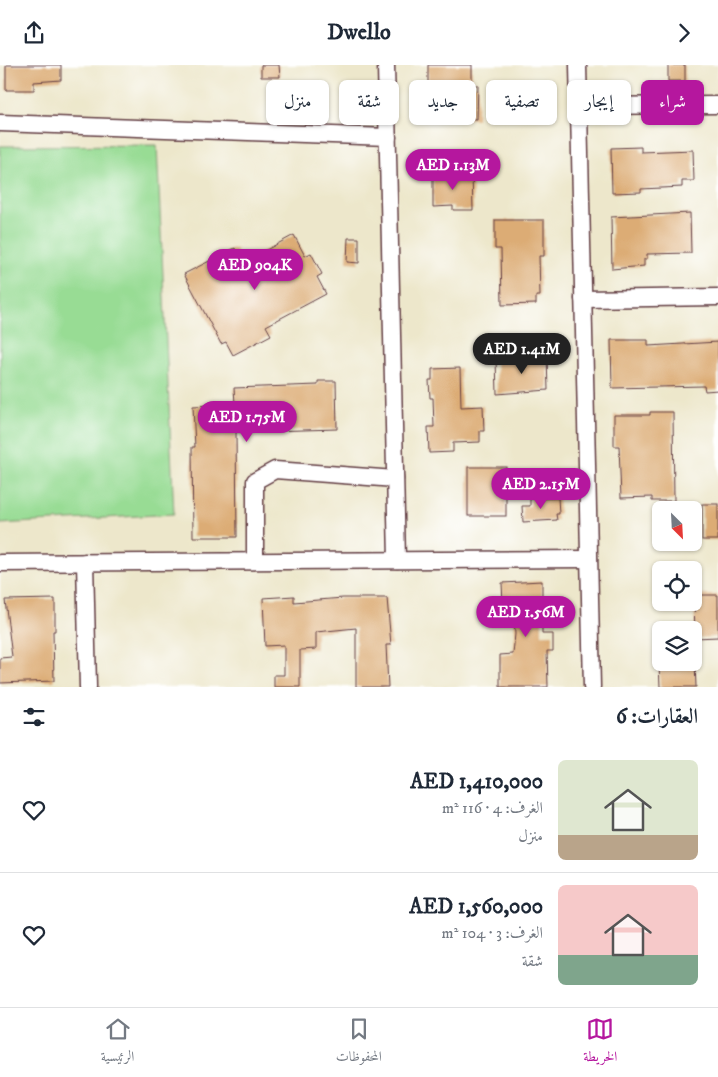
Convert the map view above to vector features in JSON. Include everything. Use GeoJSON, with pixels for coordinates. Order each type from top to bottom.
{"type":"FeatureCollection","features":[{"type":"Feature","properties":{"kind":"street"},"geometry":{"type":"LineString","coordinates":[[386,65],[397,560]]}},
{"type":"Feature","properties":{"kind":"street"},"geometry":{"type":"LineString","coordinates":[[578,65],[578,80]]}},
{"type":"Feature","properties":{"kind":"street"},"geometry":{"type":"LineString","coordinates":[[631,106],[718,105]]}},
{"type":"Feature","properties":{"kind":"street"},"geometry":{"type":"LineString","coordinates":[[0,123],[388,137]]}},
{"type":"Feature","properties":{"kind":"street"},"geometry":{"type":"LineString","coordinates":[[579,125],[592,687]]}},
{"type":"Feature","properties":{"kind":"street"},"geometry":{"type":"LineString","coordinates":[[583,299],[718,297]]}},
{"type":"Feature","properties":{"kind":"street"},"geometry":{"type":"LineString","coordinates":[[256,560],[255,481],[258,478],[275,470],[395,479]]}},
{"type":"Feature","properties":{"kind":"street"},"geometry":{"type":"LineString","coordinates":[[0,563],[589,559]]}},
{"type":"Feature","properties":{"kind":"street"},"geometry":{"type":"LineString","coordinates":[[85,562],[88,687]]}},
{"type":"Feature","properties":{"kind":"green space"},"geometry":{"type":"Polygon","coordinates":[[[157,145],[174,514],[0,524],[0,146],[157,145]]]}},
{"type":"Feature","properties":{"kind":"building"},"geometry":{"type":"Polygon","coordinates":[[[6,65],[61,65],[61,80],[34,82],[34,90],[6,90],[6,65]]]}},
{"type":"Feature","properties":{"kind":"building"},"geometry":{"type":"Polygon","coordinates":[[[261,65],[279,65],[280,77],[261,77],[261,65]]]}},
{"type":"Feature","properties":{"kind":"building"},"geometry":{"type":"Polygon","coordinates":[[[428,65],[472,65],[472,80],[428,80],[428,65]]]}},
{"type":"Feature","properties":{"kind":"building"},"geometry":{"type":"Polygon","coordinates":[[[668,65],[685,65],[685,80],[668,80],[668,65]]]}},
{"type":"Feature","properties":{"kind":"building"},"geometry":{"type":"Polygon","coordinates":[[[476,85],[478,85],[477,119],[476,85]]]}},
{"type":"Feature","properties":{"kind":"building"},"geometry":{"type":"Polygon","coordinates":[[[641,147],[641,152],[693,150],[694,181],[682,181],[682,187],[641,189],[641,192],[612,193],[611,148],[641,147]]]}},
{"type":"Feature","properties":{"kind":"building"},"geometry":{"type":"Polygon","coordinates":[[[472,173],[473,210],[453,210],[453,206],[433,207],[433,174],[472,173]]]}},
{"type":"Feature","properties":{"kind":"building"},"geometry":{"type":"Polygon","coordinates":[[[690,213],[691,253],[647,254],[647,259],[644,259],[644,266],[612,269],[611,217],[690,213]]]}},
{"type":"Feature","properties":{"kind":"building"},"geometry":{"type":"Polygon","coordinates":[[[495,220],[544,220],[544,256],[539,256],[540,296],[536,296],[536,304],[502,305],[501,249],[495,249],[495,220]]]}},
{"type":"Feature","properties":{"kind":"building"},"geometry":{"type":"Polygon","coordinates":[[[294,235],[305,256],[311,253],[322,274],[317,277],[326,294],[266,326],[271,335],[233,355],[226,342],[221,344],[184,274],[235,248],[242,263],[294,235]]]}},
{"type":"Feature","properties":{"kind":"building"},"geometry":{"type":"Polygon","coordinates":[[[348,238],[359,238],[359,263],[347,262],[348,238]]]}},
{"type":"Feature","properties":{"kind":"building"},"geometry":{"type":"Polygon","coordinates":[[[611,340],[648,340],[648,346],[718,342],[718,390],[705,391],[704,386],[612,388],[611,340]]]}},
{"type":"Feature","properties":{"kind":"building"},"geometry":{"type":"Polygon","coordinates":[[[547,357],[548,390],[497,394],[496,359],[547,357]]]}},
{"type":"Feature","properties":{"kind":"building"},"geometry":{"type":"Polygon","coordinates":[[[460,368],[461,407],[483,406],[484,431],[480,431],[480,442],[453,443],[453,452],[429,453],[428,427],[434,427],[433,398],[430,398],[429,380],[432,380],[432,369],[460,368]]]}},
{"type":"Feature","properties":{"kind":"building"},"geometry":{"type":"Polygon","coordinates":[[[318,381],[336,381],[337,429],[236,432],[237,537],[193,537],[192,447],[195,447],[193,406],[235,404],[234,388],[318,385],[318,381]]]}},
{"type":"Feature","properties":{"kind":"building"},"geometry":{"type":"Polygon","coordinates":[[[650,412],[673,412],[674,501],[652,501],[652,497],[621,498],[619,446],[614,446],[614,415],[650,415],[650,412]]]}},
{"type":"Feature","properties":{"kind":"building"},"geometry":{"type":"Polygon","coordinates":[[[468,467],[506,467],[506,516],[468,516],[468,467]]]}},
{"type":"Feature","properties":{"kind":"building"},"geometry":{"type":"Polygon","coordinates":[[[558,498],[559,514],[556,514],[557,520],[523,522],[522,506],[530,506],[530,499],[558,498]]]}},
{"type":"Feature","properties":{"kind":"building"},"geometry":{"type":"Polygon","coordinates":[[[702,504],[718,504],[718,540],[702,540],[702,504]]]}},
{"type":"Feature","properties":{"kind":"building"},"geometry":{"type":"Polygon","coordinates":[[[542,581],[542,634],[553,634],[553,651],[547,651],[548,687],[500,687],[500,655],[513,654],[515,634],[513,602],[503,603],[502,583],[542,581]]]}},
{"type":"Feature","properties":{"kind":"building"},"geometry":{"type":"Polygon","coordinates":[[[702,595],[718,595],[718,637],[702,638],[702,621],[695,621],[694,611],[702,611],[702,595]]]}},
{"type":"Feature","properties":{"kind":"building"},"geometry":{"type":"Polygon","coordinates":[[[294,596],[294,602],[343,598],[387,598],[391,645],[386,645],[388,687],[356,687],[356,628],[316,632],[316,649],[300,650],[300,687],[274,687],[274,675],[284,675],[284,645],[265,646],[263,598],[294,596]]]}},
{"type":"Feature","properties":{"kind":"building"},"geometry":{"type":"Polygon","coordinates":[[[55,599],[55,631],[53,631],[54,681],[0,683],[0,658],[12,657],[5,600],[55,599]]]}},
{"type":"Feature","properties":{"kind":"building"},"geometry":{"type":"Polygon","coordinates":[[[659,671],[695,671],[696,687],[660,687],[659,671]]]}}]}
